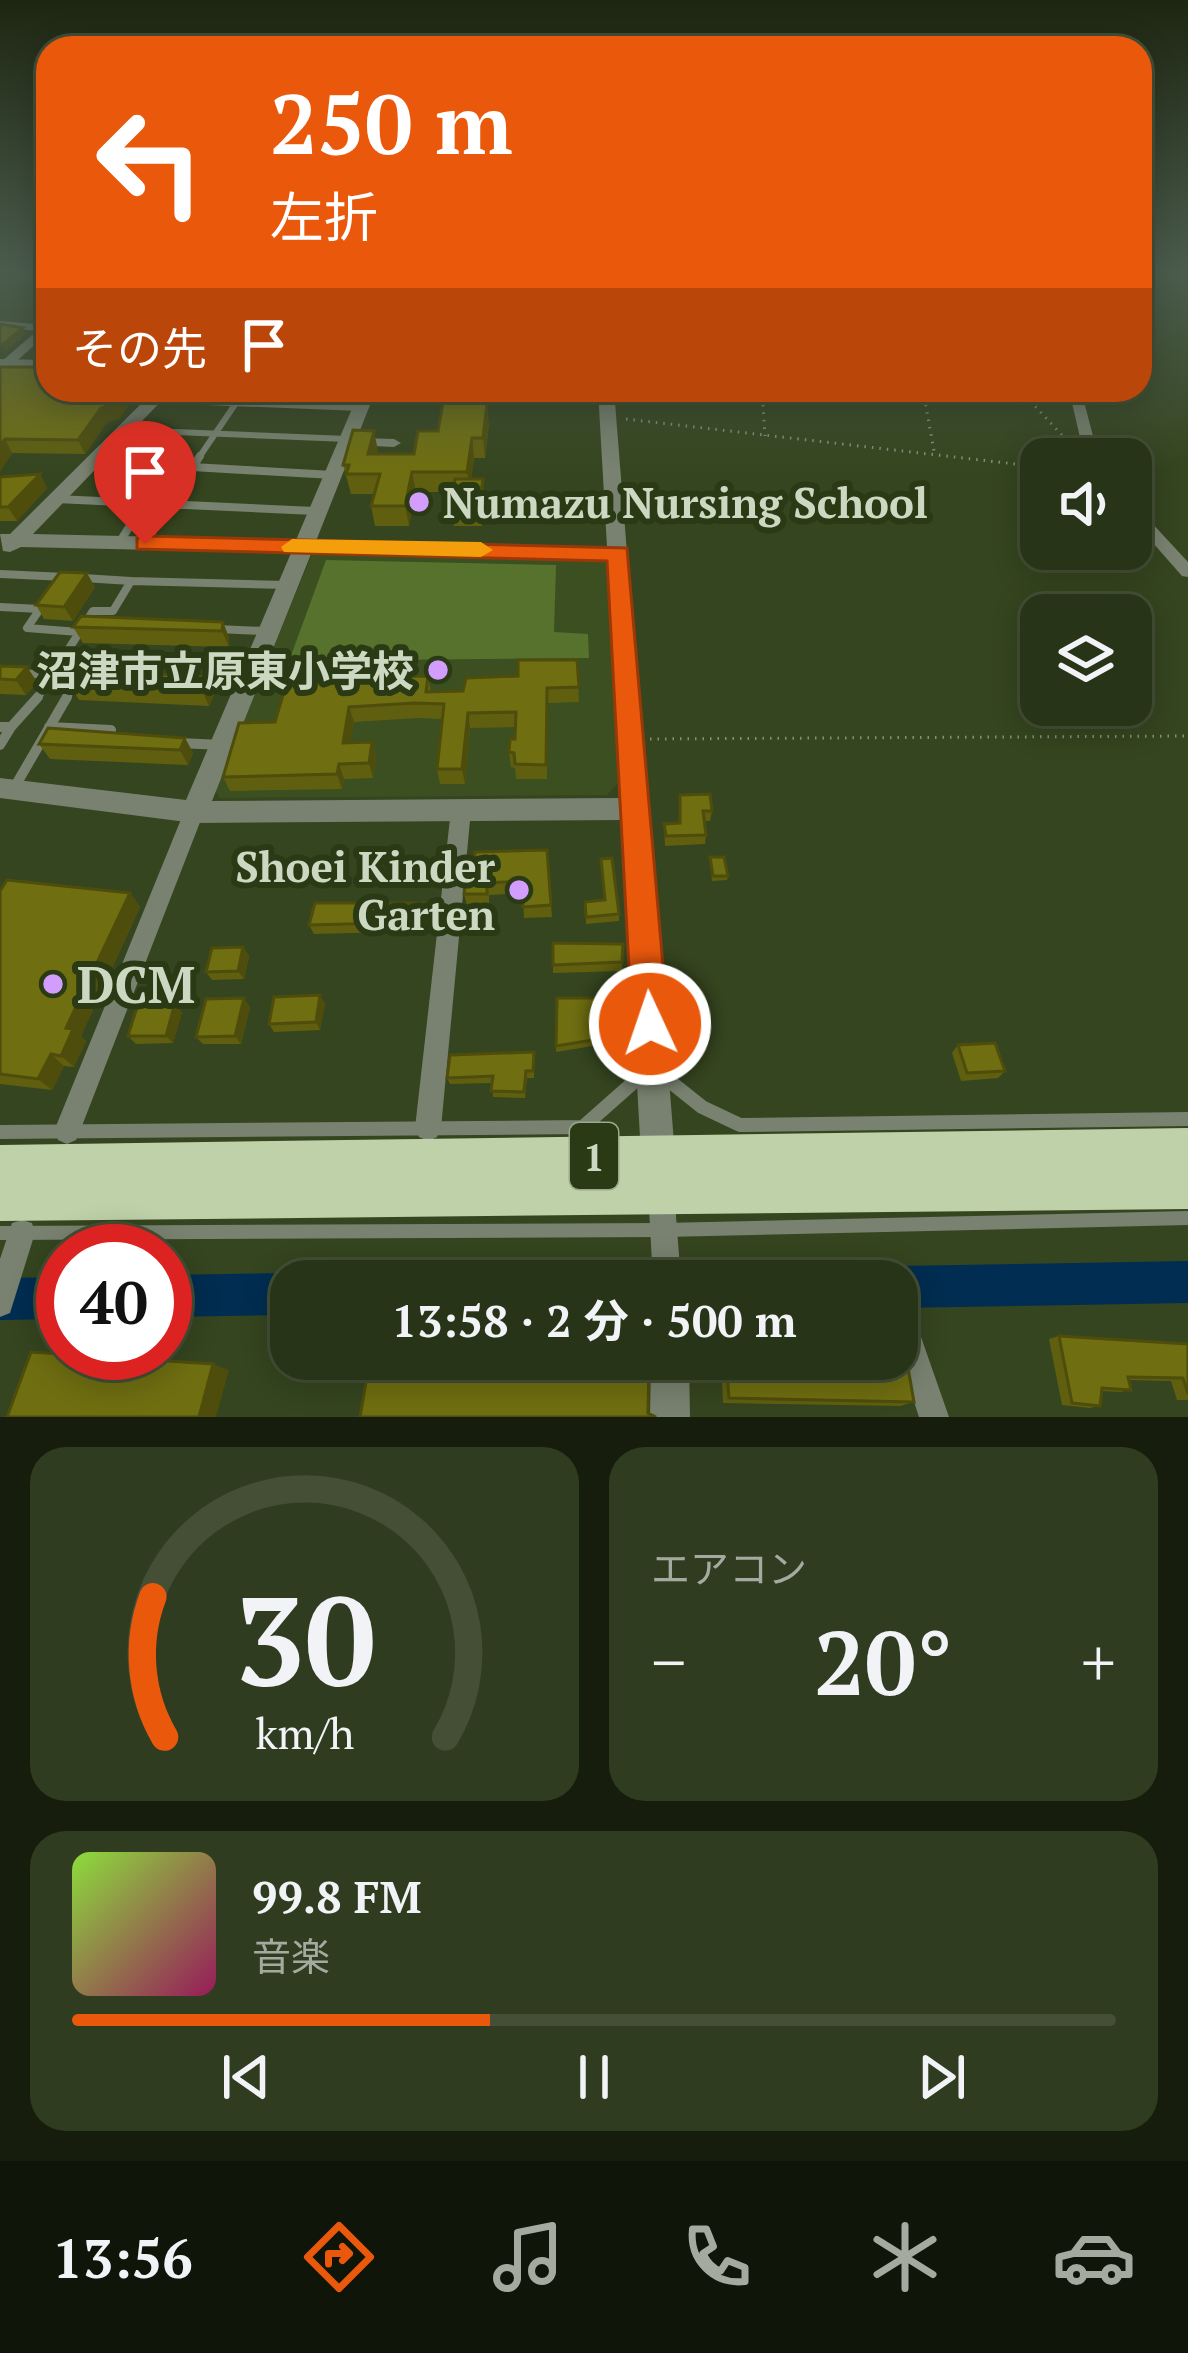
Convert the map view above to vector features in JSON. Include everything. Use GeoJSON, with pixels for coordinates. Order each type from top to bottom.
{"type":"FeatureCollection","features":[{"type":"Feature","properties":{"kind":"highway","name":"1"},"geometry":{"type":"LineString","coordinates":[[0,1166],[662,1207],[1188,1149]]}},
{"type":"Feature","properties":{"kind":"highway","name":"1"},"geometry":{"type":"LineString","coordinates":[[10,1230],[1188,1187]]}},
{"type":"Feature","properties":{"kind":"street"},"geometry":{"type":"LineString","coordinates":[[3,364],[35,338]]}},
{"type":"Feature","properties":{"kind":"street"},"geometry":{"type":"LineString","coordinates":[[3,364],[36,365]]}},
{"type":"Feature","properties":{"kind":"street"},"geometry":{"type":"LineString","coordinates":[[5,546],[152,402]]}},
{"type":"Feature","properties":{"kind":"street"},"geometry":{"type":"LineString","coordinates":[[68,1131],[363,402]]}},
{"type":"Feature","properties":{"kind":"street"},"geometry":{"type":"LineString","coordinates":[[1077,402],[1083,438]]}},
{"type":"Feature","properties":{"kind":"street"},"geometry":{"type":"LineString","coordinates":[[607,403],[666,1260]]}},
{"type":"Feature","properties":{"kind":"street"},"geometry":{"type":"LineString","coordinates":[[347,441],[394,443]]}},
{"type":"Feature","properties":{"kind":"street"},"geometry":{"type":"LineString","coordinates":[[1152,530],[1184,563]]}},
{"type":"Feature","properties":{"kind":"street"},"geometry":{"type":"LineString","coordinates":[[5,546],[119,543],[619,554]]}},
{"type":"Feature","properties":{"kind":"street"},"geometry":{"type":"LineString","coordinates":[[7,789],[194,812],[637,809]]}},
{"type":"Feature","properties":{"kind":"street"},"geometry":{"type":"LineString","coordinates":[[428,1128],[461,810]]}},
{"type":"Feature","properties":{"kind":"street"},"geometry":{"type":"LineString","coordinates":[[0,1304],[10,1230]]}},
{"type":"Feature","properties":{"kind":"street"},"geometry":{"type":"LineString","coordinates":[[918,1369],[934,1417]]}},
{"type":"Feature","properties":{"kind":"street"},"geometry":{"type":"LineString","coordinates":[[670,1380],[670,1417]]}},
{"type":"Feature","properties":{"kind":"lane"},"geometry":{"type":"LineString","coordinates":[[226,402],[268,402]]}},
{"type":"Feature","properties":{"kind":"lane"},"geometry":{"type":"LineString","coordinates":[[145,544],[236,403]]}},
{"type":"Feature","properties":{"kind":"lane"},"geometry":{"type":"LineString","coordinates":[[125,430],[347,441]]}},
{"type":"Feature","properties":{"kind":"lane"},"geometry":{"type":"LineString","coordinates":[[101,453],[170,455],[158,477],[185,478]]}},
{"type":"Feature","properties":{"kind":"lane"},"geometry":{"type":"LineString","coordinates":[[192,467],[333,475]]}},
{"type":"Feature","properties":{"kind":"lane"},"geometry":{"type":"LineString","coordinates":[[56,499],[317,511]]}},
{"type":"Feature","properties":{"kind":"lane"},"geometry":{"type":"LineString","coordinates":[[119,543],[145,502]]}},
{"type":"Feature","properties":{"kind":"lane"},"geometry":{"type":"LineString","coordinates":[[0,574],[287,585]]}},
{"type":"Feature","properties":{"kind":"lane"},"geometry":{"type":"LineString","coordinates":[[0,745],[6,727],[31,708],[93,611],[113,610],[131,581]]}},
{"type":"Feature","properties":{"kind":"lane"},"geometry":{"type":"LineString","coordinates":[[0,607],[40,609],[27,628],[108,624]]}},
{"type":"Feature","properties":{"kind":"lane"},"geometry":{"type":"LineString","coordinates":[[200,628],[268,631]]}},
{"type":"Feature","properties":{"kind":"lane"},"geometry":{"type":"LineString","coordinates":[[7,789],[88,659],[64,657]]}},
{"type":"Feature","properties":{"kind":"lane"},"geometry":{"type":"LineString","coordinates":[[0,672],[52,675]]}},
{"type":"Feature","properties":{"kind":"lane"},"geometry":{"type":"LineString","coordinates":[[78,676],[100,677]]}},
{"type":"Feature","properties":{"kind":"lane"},"geometry":{"type":"LineString","coordinates":[[189,683],[235,685]]}},
{"type":"Feature","properties":{"kind":"lane"},"geometry":{"type":"LineString","coordinates":[[49,728],[111,730],[107,738],[130,740]]}},
{"type":"Feature","properties":{"kind":"lane"},"geometry":{"type":"LineString","coordinates":[[176,742],[221,745]]}},
{"type":"Feature","properties":{"kind":"lane"},"geometry":{"type":"LineString","coordinates":[[0,1132],[583,1127],[602,1116],[632,1078],[653,1068],[702,1107],[740,1125],[1188,1119]]}},
{"type":"Feature","properties":{"kind":"lane"},"geometry":{"type":"LineString","coordinates":[[662,1207],[1188,1218]]}},
{"type":"Feature","properties":{"kind":"path"},"geometry":{"type":"LineString","coordinates":[[763,402],[765,437]]}},
{"type":"Feature","properties":{"kind":"path"},"geometry":{"type":"LineString","coordinates":[[924,402],[934,453]]}},
{"type":"Feature","properties":{"kind":"path"},"geometry":{"type":"LineString","coordinates":[[1032,402],[1067,438]]}},
{"type":"Feature","properties":{"kind":"path"},"geometry":{"type":"LineString","coordinates":[[607,403],[765,437],[1020,464]]}},
{"type":"Feature","properties":{"kind":"path"},"geometry":{"type":"LineString","coordinates":[[632,739],[1188,736]]}},
{"type":"Feature","properties":{"kind":"shaded area","name":"沼津市立原東小学校"},"geometry":{"type":"Polygon","coordinates":[[[312,554],[607,558],[619,782],[607,795],[220,798],[215,791],[312,554]]]}},
{"type":"Feature","properties":{"kind":"shaded area"},"geometry":{"type":"Polygon","coordinates":[[[326,560],[556,565],[554,632],[588,634],[589,658],[289,661],[326,560]]]}},
{"type":"Feature","properties":{"kind":"building"},"geometry":{"type":"Polygon","coordinates":[[[0,367],[36,367],[36,402],[115,402],[101,408],[78,440],[5,439],[0,445],[0,367]]]}},
{"type":"Feature","properties":{"kind":"building"},"geometry":{"type":"Polygon","coordinates":[[[443,403],[487,403],[483,438],[472,438],[467,472],[412,472],[405,506],[371,506],[380,474],[346,474],[349,465],[343,465],[353,430],[374,431],[368,454],[414,454],[418,431],[438,431],[443,403]]]}},
{"type":"Feature","properties":{"kind":"building"},"geometry":{"type":"Polygon","coordinates":[[[40,474],[8,507],[0,507],[0,477],[40,474]]]}},
{"type":"Feature","properties":{"kind":"building"},"geometry":{"type":"Polygon","coordinates":[[[152,475],[167,476],[161,486],[145,485],[152,475]]]}},
{"type":"Feature","properties":{"kind":"building"},"geometry":{"type":"Polygon","coordinates":[[[455,479],[483,479],[479,505],[451,505],[455,479]]]}},
{"type":"Feature","properties":{"kind":"building"},"geometry":{"type":"Polygon","coordinates":[[[60,572],[87,573],[64,607],[36,605],[60,572]]]}},
{"type":"Feature","properties":{"kind":"building"},"geometry":{"type":"Polygon","coordinates":[[[81,616],[223,622],[222,631],[73,627],[81,616]]]}},
{"type":"Feature","properties":{"kind":"building"},"geometry":{"type":"Polygon","coordinates":[[[518,660],[577,660],[579,687],[547,688],[546,765],[515,764],[514,753],[509,752],[510,739],[515,739],[516,712],[468,713],[462,769],[437,769],[444,704],[415,703],[349,707],[343,743],[372,742],[369,763],[339,764],[337,774],[223,777],[239,723],[275,722],[288,678],[428,676],[426,692],[463,691],[466,678],[518,676],[518,660]]]}},
{"type":"Feature","properties":{"kind":"building"},"geometry":{"type":"Polygon","coordinates":[[[0,666],[27,667],[16,680],[0,679],[0,666]]]}},
{"type":"Feature","properties":{"kind":"building"},"geometry":{"type":"Polygon","coordinates":[[[77,670],[208,677],[202,690],[69,684],[77,670]]]}},
{"type":"Feature","properties":{"kind":"building"},"geometry":{"type":"Polygon","coordinates":[[[48,728],[185,738],[180,750],[39,744],[48,728]]]}},
{"type":"Feature","properties":{"kind":"building"},"geometry":{"type":"Polygon","coordinates":[[[710,794],[712,811],[703,811],[706,835],[666,836],[664,824],[680,823],[680,795],[710,794]]]}},
{"type":"Feature","properties":{"kind":"building"},"geometry":{"type":"Polygon","coordinates":[[[547,850],[551,905],[523,907],[523,881],[487,883],[487,894],[464,894],[467,862],[474,862],[475,852],[547,850]]]}},
{"type":"Feature","properties":{"kind":"building"},"geometry":{"type":"Polygon","coordinates":[[[710,857],[724,857],[728,876],[713,876],[710,857]]]}},
{"type":"Feature","properties":{"kind":"building"},"geometry":{"type":"Polygon","coordinates":[[[612,858],[619,914],[586,917],[585,902],[605,900],[601,859],[612,858]]]}},
{"type":"Feature","properties":{"kind":"building","name":"DCM"},"geometry":{"type":"Polygon","coordinates":[[[7,880],[130,893],[66,1028],[73,1029],[61,1056],[51,1054],[38,1079],[0,1074],[0,891],[7,880]]]}},
{"type":"Feature","properties":{"kind":"building"},"geometry":{"type":"Polygon","coordinates":[[[315,903],[429,903],[426,922],[309,925],[315,903]]]}},
{"type":"Feature","properties":{"kind":"building"},"geometry":{"type":"Polygon","coordinates":[[[553,943],[623,944],[622,962],[553,965],[553,943]]]}},
{"type":"Feature","properties":{"kind":"building"},"geometry":{"type":"Polygon","coordinates":[[[243,947],[238,971],[206,972],[212,948],[243,947]]]}},
{"type":"Feature","properties":{"kind":"building"},"geometry":{"type":"Polygon","coordinates":[[[320,995],[316,1022],[269,1024],[274,997],[320,995]]]}},
{"type":"Feature","properties":{"kind":"building"},"geometry":{"type":"Polygon","coordinates":[[[244,998],[235,1036],[196,1037],[206,999],[244,998]]]}},
{"type":"Feature","properties":{"kind":"building"},"geometry":{"type":"Polygon","coordinates":[[[557,998],[597,998],[599,1039],[556,1046],[557,998]]]}},
{"type":"Feature","properties":{"kind":"building"},"geometry":{"type":"Polygon","coordinates":[[[175,1003],[166,1036],[128,1036],[138,1004],[175,1003]]]}},
{"type":"Feature","properties":{"kind":"building"},"geometry":{"type":"Polygon","coordinates":[[[995,1043],[1005,1071],[967,1073],[958,1045],[995,1043]]]}},
{"type":"Feature","properties":{"kind":"building"},"geometry":{"type":"Polygon","coordinates":[[[534,1052],[533,1071],[526,1071],[524,1092],[491,1091],[493,1076],[447,1078],[450,1055],[534,1052]]]}},
{"type":"Feature","properties":{"kind":"building"},"geometry":{"type":"Polygon","coordinates":[[[1059,1336],[1188,1344],[1188,1394],[1183,1378],[1128,1377],[1131,1390],[1102,1388],[1100,1406],[1072,1403],[1059,1336]]]}},
{"type":"Feature","properties":{"kind":"building"},"geometry":{"type":"Polygon","coordinates":[[[31,1352],[36,1352],[36,1380],[192,1380],[192,1363],[213,1364],[199,1417],[7,1417],[31,1352]]]}},
{"type":"Feature","properties":{"kind":"building"},"geometry":{"type":"Polygon","coordinates":[[[366,1380],[649,1380],[648,1413],[656,1417],[360,1417],[366,1380]]]}},
{"type":"Feature","properties":{"kind":"building"},"geometry":{"type":"Polygon","coordinates":[[[728,1380],[910,1380],[914,1402],[729,1398],[728,1380]]]}},
{"type":"Feature","properties":{"kind":"waterway"},"geometry":{"type":"LineString","coordinates":[[918,1287],[1188,1282]]}},
{"type":"Feature","properties":{"kind":"waterway"},"geometry":{"type":"LineString","coordinates":[[192,1296],[270,1294]]}},
{"type":"Feature","properties":{"kind":"waterway"},"geometry":{"type":"LineString","coordinates":[[0,1299],[36,1298]]}},
{"type":"Feature","properties":{"kind":"slow traffic"},"geometry":{"type":"LineString","coordinates":[[292,547],[481,550]]}},
{"type":"Feature","properties":{"kind":"place","name":"Numazu Nursing School"},"geometry":{"type":"Point","coordinates":[419,502]}},
{"type":"Feature","properties":{"kind":"place","name":"沼津市立原東小学校"},"geometry":{"type":"Point","coordinates":[438,670]}},
{"type":"Feature","properties":{"kind":"place","name":"Shoei Kinder Garten"},"geometry":{"type":"Point","coordinates":[519,890]}},
{"type":"Feature","properties":{"kind":"place","name":"DCM"},"geometry":{"type":"Point","coordinates":[53,984]}},
{"type":"Feature","properties":{"kind":"route"},"geometry":{"type":"LineString","coordinates":[[145,544],[619,554],[650,1024]]}}]}
